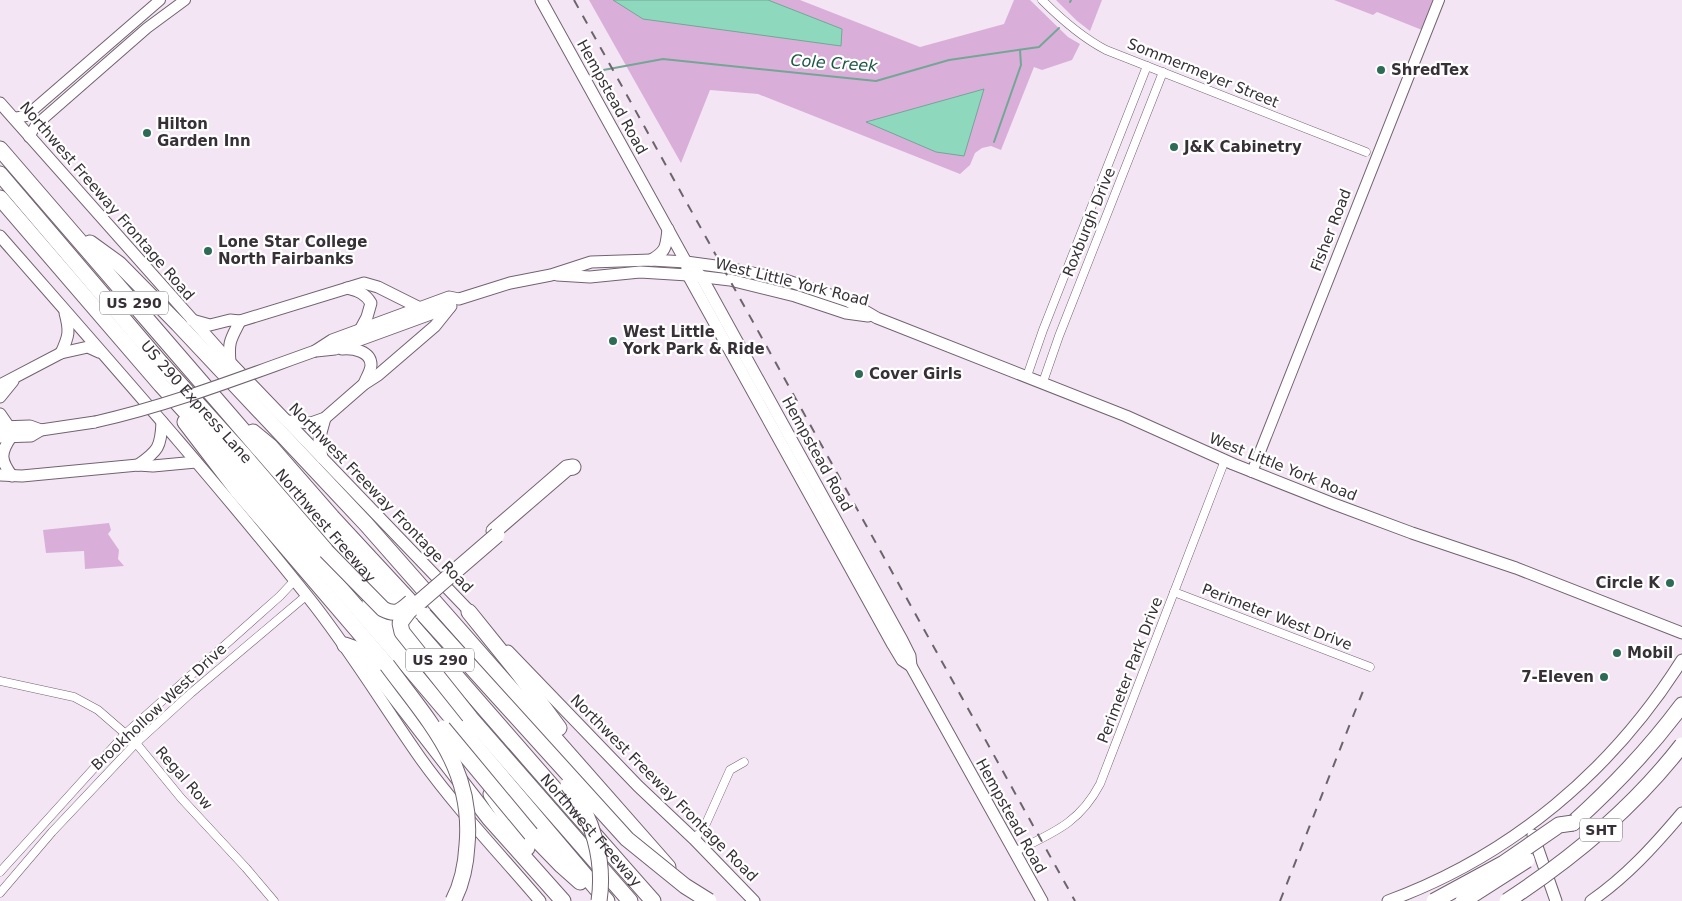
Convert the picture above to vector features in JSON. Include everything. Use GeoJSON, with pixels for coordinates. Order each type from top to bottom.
{"type":"FeatureCollection","features":[{"type":"Feature","properties":{"kind":"highway","name":"Northwest Freeway"},"geometry":{"type":"LineString","coordinates":[[0,149],[232,416],[280,476],[653,901]]}},
{"type":"Feature","properties":{"kind":"highway","name":"US 290 Express Lane"},"geometry":{"type":"LineString","coordinates":[[0,174],[161,363],[630,901]]}},
{"type":"Feature","properties":{"kind":"highway","name":"Northwest Freeway"},"geometry":{"type":"LineString","coordinates":[[0,198],[412,671],[605,901]]}},
{"type":"Feature","properties":{"kind":"highway"},"geometry":{"type":"LineString","coordinates":[[70,229],[120,264],[366,524],[698,901]]}},
{"type":"Feature","properties":{"kind":"highway"},"geometry":{"type":"LineString","coordinates":[[161,385],[192,434],[277,539],[418,698],[531,834],[562,866],[605,901]]}},
{"type":"Feature","properties":{"kind":"highway"},"geometry":{"type":"LineString","coordinates":[[232,416],[270,446],[332,517],[424,615],[627,839],[685,886],[709,901]]}},
{"type":"Feature","properties":{"kind":"highway"},"geometry":{"type":"LineString","coordinates":[[326,551],[383,609],[391,613],[397,612],[406,607],[496,533],[570,472],[573,467],[567,468],[496,533],[409,611],[400,623],[402,632],[469,716]]}},
{"type":"Feature","properties":{"kind":"highway"},"geometry":{"type":"LineString","coordinates":[[469,612],[519,674],[629,821]]}},
{"type":"Feature","properties":{"kind":"highway"},"geometry":{"type":"LineString","coordinates":[[345,645],[359,650],[489,818],[563,901]]}},
{"type":"Feature","properties":{"kind":"highway"},"geometry":{"type":"LineString","coordinates":[[387,665],[438,734],[454,762],[464,789],[468,816],[467,848],[462,876],[453,901]]}},
{"type":"Feature","properties":{"kind":"highway"},"geometry":{"type":"LineString","coordinates":[[412,671],[517,835],[570,901]]}},
{"type":"Feature","properties":{"kind":"highway","name":"SHT"},"geometry":{"type":"LineString","coordinates":[[1463,901],[1526,861],[1573,823],[1635,763],[1682,705]]}},
{"type":"Feature","properties":{"kind":"highway"},"geometry":{"type":"LineString","coordinates":[[526,727],[550,762],[577,796],[587,817],[595,839],[600,865],[601,889],[599,901]]}},
{"type":"Feature","properties":{"kind":"highway","name":"SHT"},"geometry":{"type":"LineString","coordinates":[[1508,901],[1593,838],[1655,777],[1682,745]]}},
{"type":"Feature","properties":{"kind":"highway"},"geometry":{"type":"LineString","coordinates":[[1434,901],[1504,863],[1559,825],[1573,823]]}},
{"type":"Feature","properties":{"kind":"main road","name":"Hempstead Road"},"geometry":{"type":"LineString","coordinates":[[541,0],[686,262],[701,276],[902,640],[910,656],[911,666],[1042,901]]}},
{"type":"Feature","properties":{"kind":"main road","name":"Northwest Freeway Frontage Road"},"geometry":{"type":"LineString","coordinates":[[0,103],[230,362],[638,786],[694,839],[754,901]]}},
{"type":"Feature","properties":{"kind":"main road"},"geometry":{"type":"LineString","coordinates":[[651,260],[663,252],[666,246],[668,229]]}},
{"type":"Feature","properties":{"kind":"main road"},"geometry":{"type":"LineString","coordinates":[[0,236],[162,422],[307,595],[345,645],[421,759],[449,796],[540,901]]}},
{"type":"Feature","properties":{"kind":"main road","name":"West Little York Road"},"geometry":{"type":"LineString","coordinates":[[315,351],[335,349],[455,302],[510,283],[551,274],[591,262],[651,260],[686,262],[723,267],[782,279],[848,301],[877,318],[1043,382],[1150,426],[1252,472],[1385,524],[1516,568],[1682,633]]}},
{"type":"Feature","properties":{"kind":"main road","name":"Hempstead Road"},"geometry":{"type":"LineString","coordinates":[[686,262],[688,275],[893,644],[902,660],[911,666]]}},
{"type":"Feature","properties":{"kind":"main road","name":"West Little York Road"},"geometry":{"type":"LineString","coordinates":[[551,274],[590,277],[640,272],[701,276],[730,280],[769,289],[846,313],[877,318]]}},
{"type":"Feature","properties":{"kind":"main road"},"geometry":{"type":"LineString","coordinates":[[192,320],[210,324],[230,320],[240,321],[364,283],[371,284],[420,308]]}},
{"type":"Feature","properties":{"kind":"main road"},"geometry":{"type":"LineString","coordinates":[[347,288],[367,296],[371,303],[367,317],[360,330]]}},
{"type":"Feature","properties":{"kind":"main road","name":"West Little York Road"},"geometry":{"type":"LineString","coordinates":[[5,432],[31,436],[41,430],[95,422],[145,410],[196,394],[315,351],[332,340],[448,297],[455,302]]}},
{"type":"Feature","properties":{"kind":"main road"},"geometry":{"type":"LineString","coordinates":[[287,421],[310,423],[325,418],[435,326],[455,302]]}},
{"type":"Feature","properties":{"kind":"main road"},"geometry":{"type":"LineString","coordinates":[[61,354],[69,329],[65,311]]}},
{"type":"Feature","properties":{"kind":"main road"},"geometry":{"type":"LineString","coordinates":[[230,362],[230,338],[240,321]]}},
{"type":"Feature","properties":{"kind":"main road"},"geometry":{"type":"LineString","coordinates":[[0,385],[61,354],[80,348],[88,347],[102,353]]}},
{"type":"Feature","properties":{"kind":"main road"},"geometry":{"type":"LineString","coordinates":[[335,349],[351,348],[363,352],[367,356],[371,367],[364,384]]}},
{"type":"Feature","properties":{"kind":"main road"},"geometry":{"type":"LineString","coordinates":[[0,397],[16,378]]}},
{"type":"Feature","properties":{"kind":"main road"},"geometry":{"type":"LineString","coordinates":[[0,414],[5,432],[2,460],[6,475],[196,462]]}},
{"type":"Feature","properties":{"kind":"main road"},"geometry":{"type":"LineString","coordinates":[[322,458],[319,440],[325,418]]}},
{"type":"Feature","properties":{"kind":"main road"},"geometry":{"type":"LineString","coordinates":[[138,465],[154,453],[159,446],[162,422]]}},
{"type":"Feature","properties":{"kind":"main road"},"geometry":{"type":"LineString","coordinates":[[1388,901],[1473,863],[1530,826],[1555,806],[1590,774],[1646,712],[1680,665]]}},
{"type":"Feature","properties":{"kind":"main road"},"geometry":{"type":"LineString","coordinates":[[1590,901],[1611,887],[1637,864],[1682,813]]}},
{"type":"Feature","properties":{"kind":"main road"},"geometry":{"type":"LineString","coordinates":[[1530,826],[1556,901]]}},
{"type":"Feature","properties":{"kind":"street"},"geometry":{"type":"LineString","coordinates":[[13,118],[26,116],[160,0]]}},
{"type":"Feature","properties":{"kind":"street"},"geometry":{"type":"LineString","coordinates":[[29,137],[36,125],[161,16],[185,0]]}},
{"type":"Feature","properties":{"kind":"street","name":"Sommermeyer Street"},"geometry":{"type":"LineString","coordinates":[[1042,0],[1090,42],[1366,152]]}},
{"type":"Feature","properties":{"kind":"street","name":"Fisher Road"},"geometry":{"type":"LineString","coordinates":[[1252,472],[1439,0]]}},
{"type":"Feature","properties":{"kind":"street"},"geometry":{"type":"LineString","coordinates":[[94,57],[103,67]]}},
{"type":"Feature","properties":{"kind":"street","name":"Roxburgh Drive"},"geometry":{"type":"LineString","coordinates":[[1027,376],[1147,66]]}},
{"type":"Feature","properties":{"kind":"street","name":"Roxburgh Drive"},"geometry":{"type":"LineString","coordinates":[[1043,382],[1163,72]]}},
{"type":"Feature","properties":{"kind":"street"},"geometry":{"type":"LineString","coordinates":[[1096,195],[1113,201]]}},
{"type":"Feature","properties":{"kind":"street"},"geometry":{"type":"LineString","coordinates":[[1062,282],[1078,288]]}},
{"type":"Feature","properties":{"kind":"street","name":"Perimeter Park Drive"},"geometry":{"type":"LineString","coordinates":[[1014,852],[1059,830],[1073,820],[1082,812],[1096,791],[1108,765],[1225,460]]}},
{"type":"Feature","properties":{"kind":"street","name":"Brookhollow West Drive"},"geometry":{"type":"LineString","coordinates":[[0,872],[125,734],[280,596],[294,581]]}},
{"type":"Feature","properties":{"kind":"street","name":"Perimeter West Drive"},"geometry":{"type":"LineString","coordinates":[[1174,592],[1370,667]]}},
{"type":"Feature","properties":{"kind":"street","name":"Brookhollow West Drive"},"geometry":{"type":"LineString","coordinates":[[0,893],[82,799],[136,743],[191,693],[307,595]]}},
{"type":"Feature","properties":{"kind":"street","name":"Regal Row"},"geometry":{"type":"LineString","coordinates":[[0,680],[84,700],[98,710],[136,743],[181,798],[274,901]]}},
{"type":"Feature","properties":{"kind":"street"},"geometry":{"type":"LineString","coordinates":[[694,839],[704,828],[730,770],[744,762]]}},
{"type":"Feature","properties":{"kind":"street"},"geometry":{"type":"LineString","coordinates":[[73,790],[82,799]]}},
{"type":"Feature","properties":{"kind":"shaded area"},"geometry":{"type":"Polygon","coordinates":[[[589,0],[800,0],[920,47],[1004,24],[1014,0],[1030,0],[1068,37],[1080,44],[1072,60],[1042,70],[1034,67],[1001,150],[991,146],[982,148],[975,153],[970,165],[960,174],[758,94],[710,90],[681,163],[589,0]]]}},
{"type":"Feature","properties":{"kind":"shaded area"},"geometry":{"type":"Polygon","coordinates":[[[613,0],[768,0],[842,29],[841,46],[643,19],[613,0]]]}},
{"type":"Feature","properties":{"kind":"shaded area"},"geometry":{"type":"Polygon","coordinates":[[[1056,0],[1102,0],[1090,31],[1076,20],[1056,0]]]}},
{"type":"Feature","properties":{"kind":"shaded area"},"geometry":{"type":"Polygon","coordinates":[[[1334,0],[1433,0],[1422,30],[1377,12],[1373,15],[1334,0]]]}},
{"type":"Feature","properties":{"kind":"shaded area"},"geometry":{"type":"Polygon","coordinates":[[[984,89],[964,156],[936,152],[866,122],[984,89]]]}},
{"type":"Feature","properties":{"kind":"shaded area"},"geometry":{"type":"Polygon","coordinates":[[[109,523],[111,530],[108,534],[119,550],[118,559],[124,566],[85,569],[84,551],[46,553],[43,530],[109,523]]]}},
{"type":"Feature","properties":{"kind":"waterway","name":"Cole Creek"},"geometry":{"type":"LineString","coordinates":[[598,71],[663,59],[876,81],[949,60],[1039,47],[1059,28]]}},
{"type":"Feature","properties":{"kind":"waterway"},"geometry":{"type":"LineString","coordinates":[[994,142],[1021,65],[1020,50]]}},
{"type":"Feature","properties":{"kind":"railway"},"geometry":{"type":"LineString","coordinates":[[574,0],[1075,901]]}},
{"type":"Feature","properties":{"kind":"railway"},"geometry":{"type":"LineString","coordinates":[[1280,901],[1365,686]]}},
{"type":"Feature","properties":{"kind":"place","name":"ShredTex"},"geometry":{"type":"Point","coordinates":[1381,70]}},
{"type":"Feature","properties":{"kind":"place","name":"Hilton Garden Inn"},"geometry":{"type":"Point","coordinates":[147,133]}},
{"type":"Feature","properties":{"kind":"place","name":"J&K Cabinetry"},"geometry":{"type":"Point","coordinates":[1174,147]}},
{"type":"Feature","properties":{"kind":"place","name":"Lone Star College North Fairbanks"},"geometry":{"type":"Point","coordinates":[208,251]}},
{"type":"Feature","properties":{"kind":"place","name":"West Little York Park & Ride"},"geometry":{"type":"Point","coordinates":[613,341]}},
{"type":"Feature","properties":{"kind":"place","name":"Cover Girls"},"geometry":{"type":"Point","coordinates":[859,374]}},
{"type":"Feature","properties":{"kind":"place","name":"Circle K"},"geometry":{"type":"Point","coordinates":[1670,583]}},
{"type":"Feature","properties":{"kind":"place","name":"Mobil"},"geometry":{"type":"Point","coordinates":[1617,653]}},
{"type":"Feature","properties":{"kind":"place","name":"7-Eleven"},"geometry":{"type":"Point","coordinates":[1604,677]}}]}
